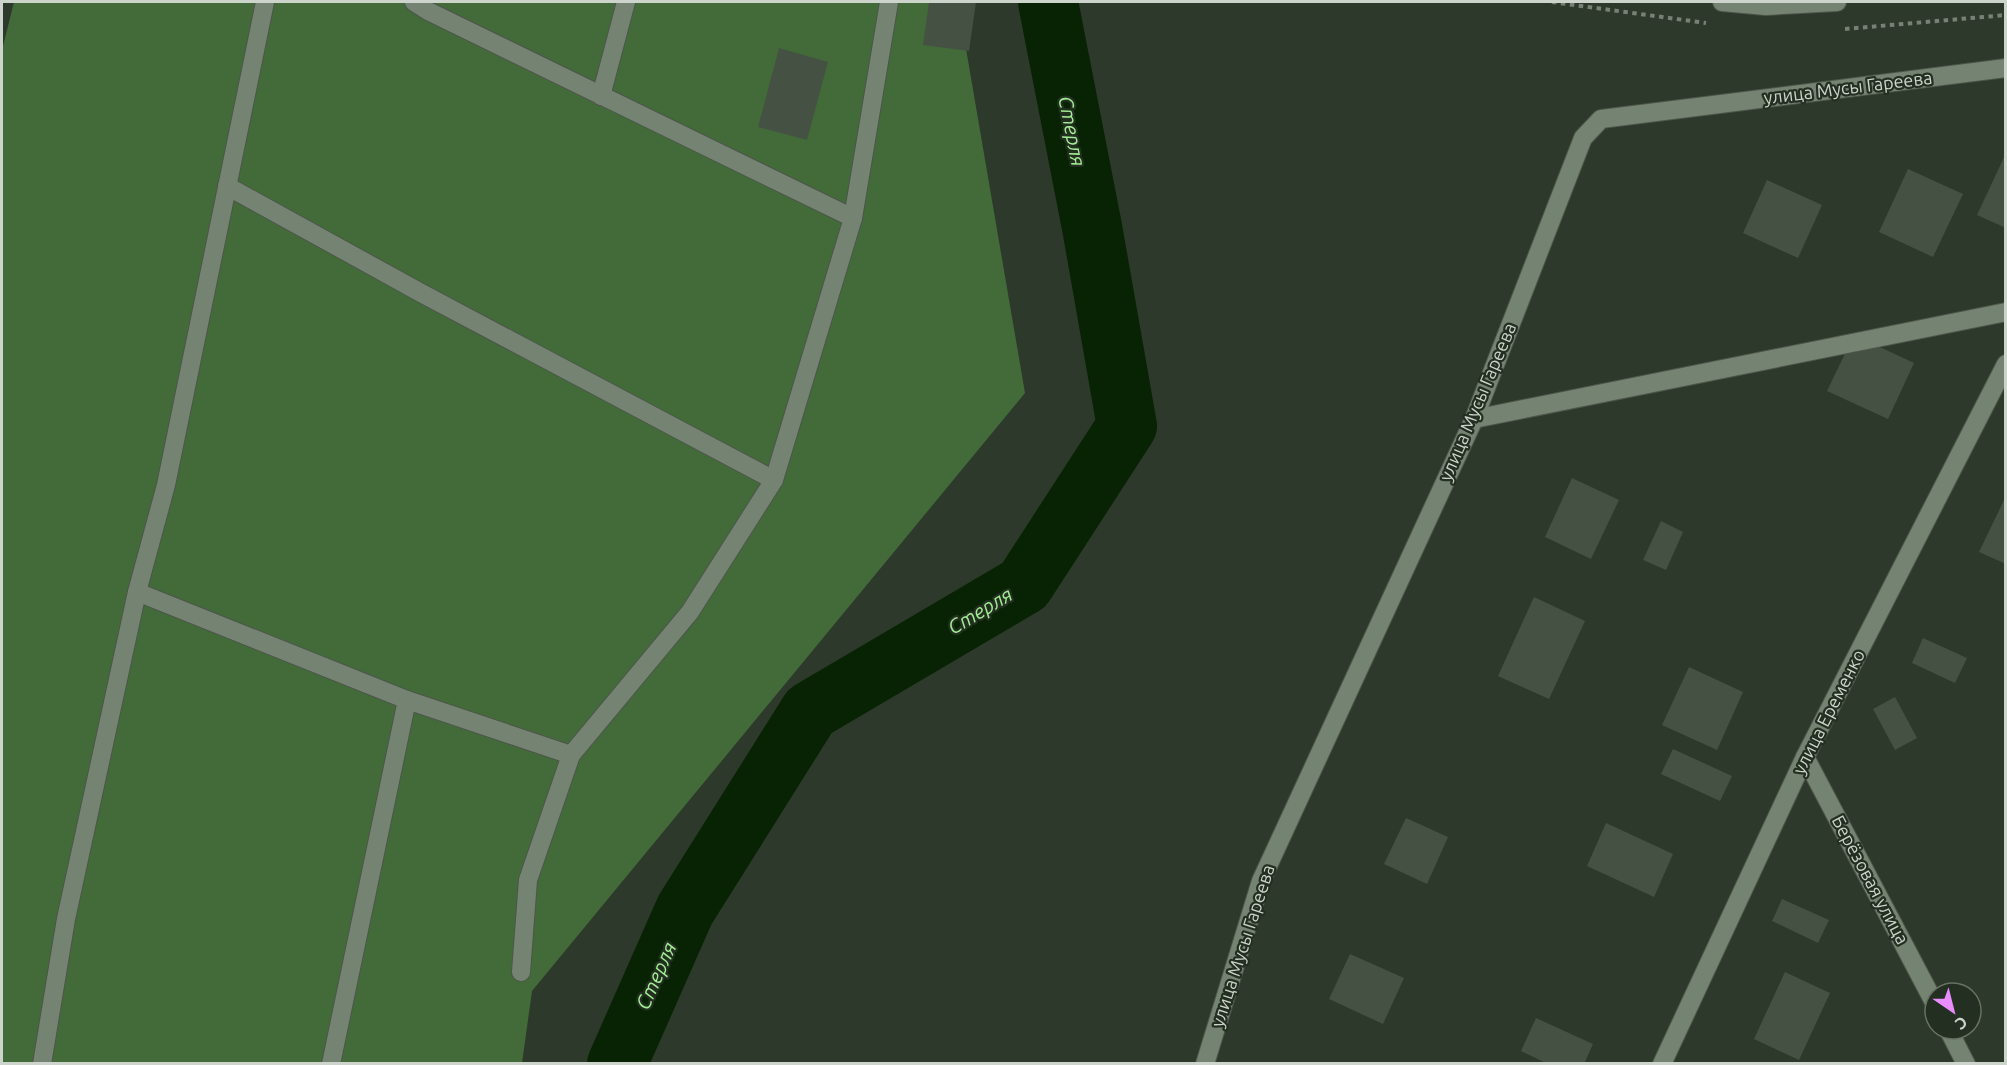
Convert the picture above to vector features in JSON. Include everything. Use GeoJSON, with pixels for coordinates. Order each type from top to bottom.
{"type":"FeatureCollection","features":[{"type":"Feature","properties":{"kind":"street"},"geometry":{"type":"LineString","coordinates":[[42,1064],[66,919],[137,592],[166,485],[265,2]]}},
{"type":"Feature","properties":{"kind":"street"},"geometry":{"type":"LineString","coordinates":[[414,2],[428,11],[853,218]]}},
{"type":"Feature","properties":{"kind":"street"},"geometry":{"type":"LineString","coordinates":[[601,96],[626,2]]}},
{"type":"Feature","properties":{"kind":"street"},"geometry":{"type":"LineString","coordinates":[[521,972],[528,880],[571,755],[690,612],[774,480],[853,218],[889,2]]}},
{"type":"Feature","properties":{"kind":"street"},"geometry":{"type":"LineString","coordinates":[[1722,2],[1766,6],[1837,2]]}},
{"type":"Feature","properties":{"kind":"street","name":"улица Мусы Гареева"},"geometry":{"type":"LineString","coordinates":[[1205,1064],[1261,881],[1474,419],[1583,138],[1601,119],[2006,68]]}},
{"type":"Feature","properties":{"kind":"street"},"geometry":{"type":"LineString","coordinates":[[227,186],[423,294],[774,480]]}},
{"type":"Feature","properties":{"kind":"street"},"geometry":{"type":"LineString","coordinates":[[1474,419],[2006,312]]}},
{"type":"Feature","properties":{"kind":"street","name":"улица Еременко"},"geometry":{"type":"LineString","coordinates":[[1662,1064],[1805,757],[2006,364]]}},
{"type":"Feature","properties":{"kind":"street"},"geometry":{"type":"LineString","coordinates":[[137,592],[407,700],[571,755]]}},
{"type":"Feature","properties":{"kind":"street"},"geometry":{"type":"LineString","coordinates":[[331,1064],[407,700]]}},
{"type":"Feature","properties":{"kind":"street","name":"Берёзовая улица"},"geometry":{"type":"LineString","coordinates":[[1805,757],[1923,981]]}},
{"type":"Feature","properties":{"kind":"street"},"geometry":{"type":"LineString","coordinates":[[1954,1041],[1966,1064]]}},
{"type":"Feature","properties":{"kind":"green space"},"geometry":{"type":"Polygon","coordinates":[[[14,2],[958,2],[1025,393],[532,991],[522,1063],[2,1064],[2,50],[14,2]]]}},
{"type":"Feature","properties":{"kind":"building"},"geometry":{"type":"Polygon","coordinates":[[[929,2],[976,2],[969,51],[923,45],[929,2]]]}},
{"type":"Feature","properties":{"kind":"building"},"geometry":{"type":"Polygon","coordinates":[[[779,48],[828,62],[807,140],[758,127],[779,48]]]}},
{"type":"Feature","properties":{"kind":"building"},"geometry":{"type":"Polygon","coordinates":[[[2006,153],[2006,228],[1977,215],[2006,153]]]}},
{"type":"Feature","properties":{"kind":"building"},"geometry":{"type":"Polygon","coordinates":[[[1908,169],[1963,194],[1933,257],[1879,232],[1908,169]]]}},
{"type":"Feature","properties":{"kind":"building"},"geometry":{"type":"Polygon","coordinates":[[[1767,180],[1822,205],[1798,258],[1743,233],[1767,180]]]}},
{"type":"Feature","properties":{"kind":"building"},"geometry":{"type":"Polygon","coordinates":[[[1854,335],[1914,363],[1888,419],[1827,391],[1854,335]]]}},
{"type":"Feature","properties":{"kind":"building"},"geometry":{"type":"Polygon","coordinates":[[[1572,478],[1619,500],[1591,559],[1545,537],[1572,478]]]}},
{"type":"Feature","properties":{"kind":"building"},"geometry":{"type":"Polygon","coordinates":[[[2006,496],[2006,564],[1979,552],[2006,496]]]}},
{"type":"Feature","properties":{"kind":"building"},"geometry":{"type":"Polygon","coordinates":[[[1661,521],[1683,532],[1666,570],[1643,560],[1661,521]]]}},
{"type":"Feature","properties":{"kind":"building"},"geometry":{"type":"Polygon","coordinates":[[[1534,597],[1585,621],[1549,699],[1498,676],[1534,597]]]}},
{"type":"Feature","properties":{"kind":"building"},"geometry":{"type":"Polygon","coordinates":[[[1923,638],[1967,658],[1955,683],[1912,663],[1923,638]]]}},
{"type":"Feature","properties":{"kind":"building"},"geometry":{"type":"Polygon","coordinates":[[[1689,667],[1743,692],[1717,750],[1662,725],[1689,667]]]}},
{"type":"Feature","properties":{"kind":"building"},"geometry":{"type":"Polygon","coordinates":[[[1895,697],[1917,738],[1895,750],[1873,709],[1895,697]]]}},
{"type":"Feature","properties":{"kind":"building"},"geometry":{"type":"Polygon","coordinates":[[[1673,749],[1732,776],[1720,801],[1661,774],[1673,749]]]}},
{"type":"Feature","properties":{"kind":"building"},"geometry":{"type":"Polygon","coordinates":[[[1406,818],[1448,837],[1427,884],[1384,864],[1406,818]]]}},
{"type":"Feature","properties":{"kind":"building"},"geometry":{"type":"Polygon","coordinates":[[[1606,823],[1673,854],[1654,897],[1587,866],[1606,823]]]}},
{"type":"Feature","properties":{"kind":"building"},"geometry":{"type":"Polygon","coordinates":[[[1782,899],[1829,920],[1818,943],[1772,921],[1782,899]]]}},
{"type":"Feature","properties":{"kind":"building"},"geometry":{"type":"Polygon","coordinates":[[[1350,954],[1404,978],[1383,1024],[1329,999],[1350,954]]]}},
{"type":"Feature","properties":{"kind":"building"},"geometry":{"type":"Polygon","coordinates":[[[1785,972],[1830,993],[1799,1060],[1754,1039],[1785,972]]]}},
{"type":"Feature","properties":{"kind":"building"},"geometry":{"type":"Polygon","coordinates":[[[1536,1018],[1593,1044],[1584,1064],[1548,1064],[1521,1051],[1536,1018]]]}},
{"type":"Feature","properties":{"kind":"waterway","name":"Стерля"},"geometry":{"type":"LineString","coordinates":[[617,1064],[685,910],[810,711],[1024,585],[1127,426],[1092,227],[1048,2]]}}]}
